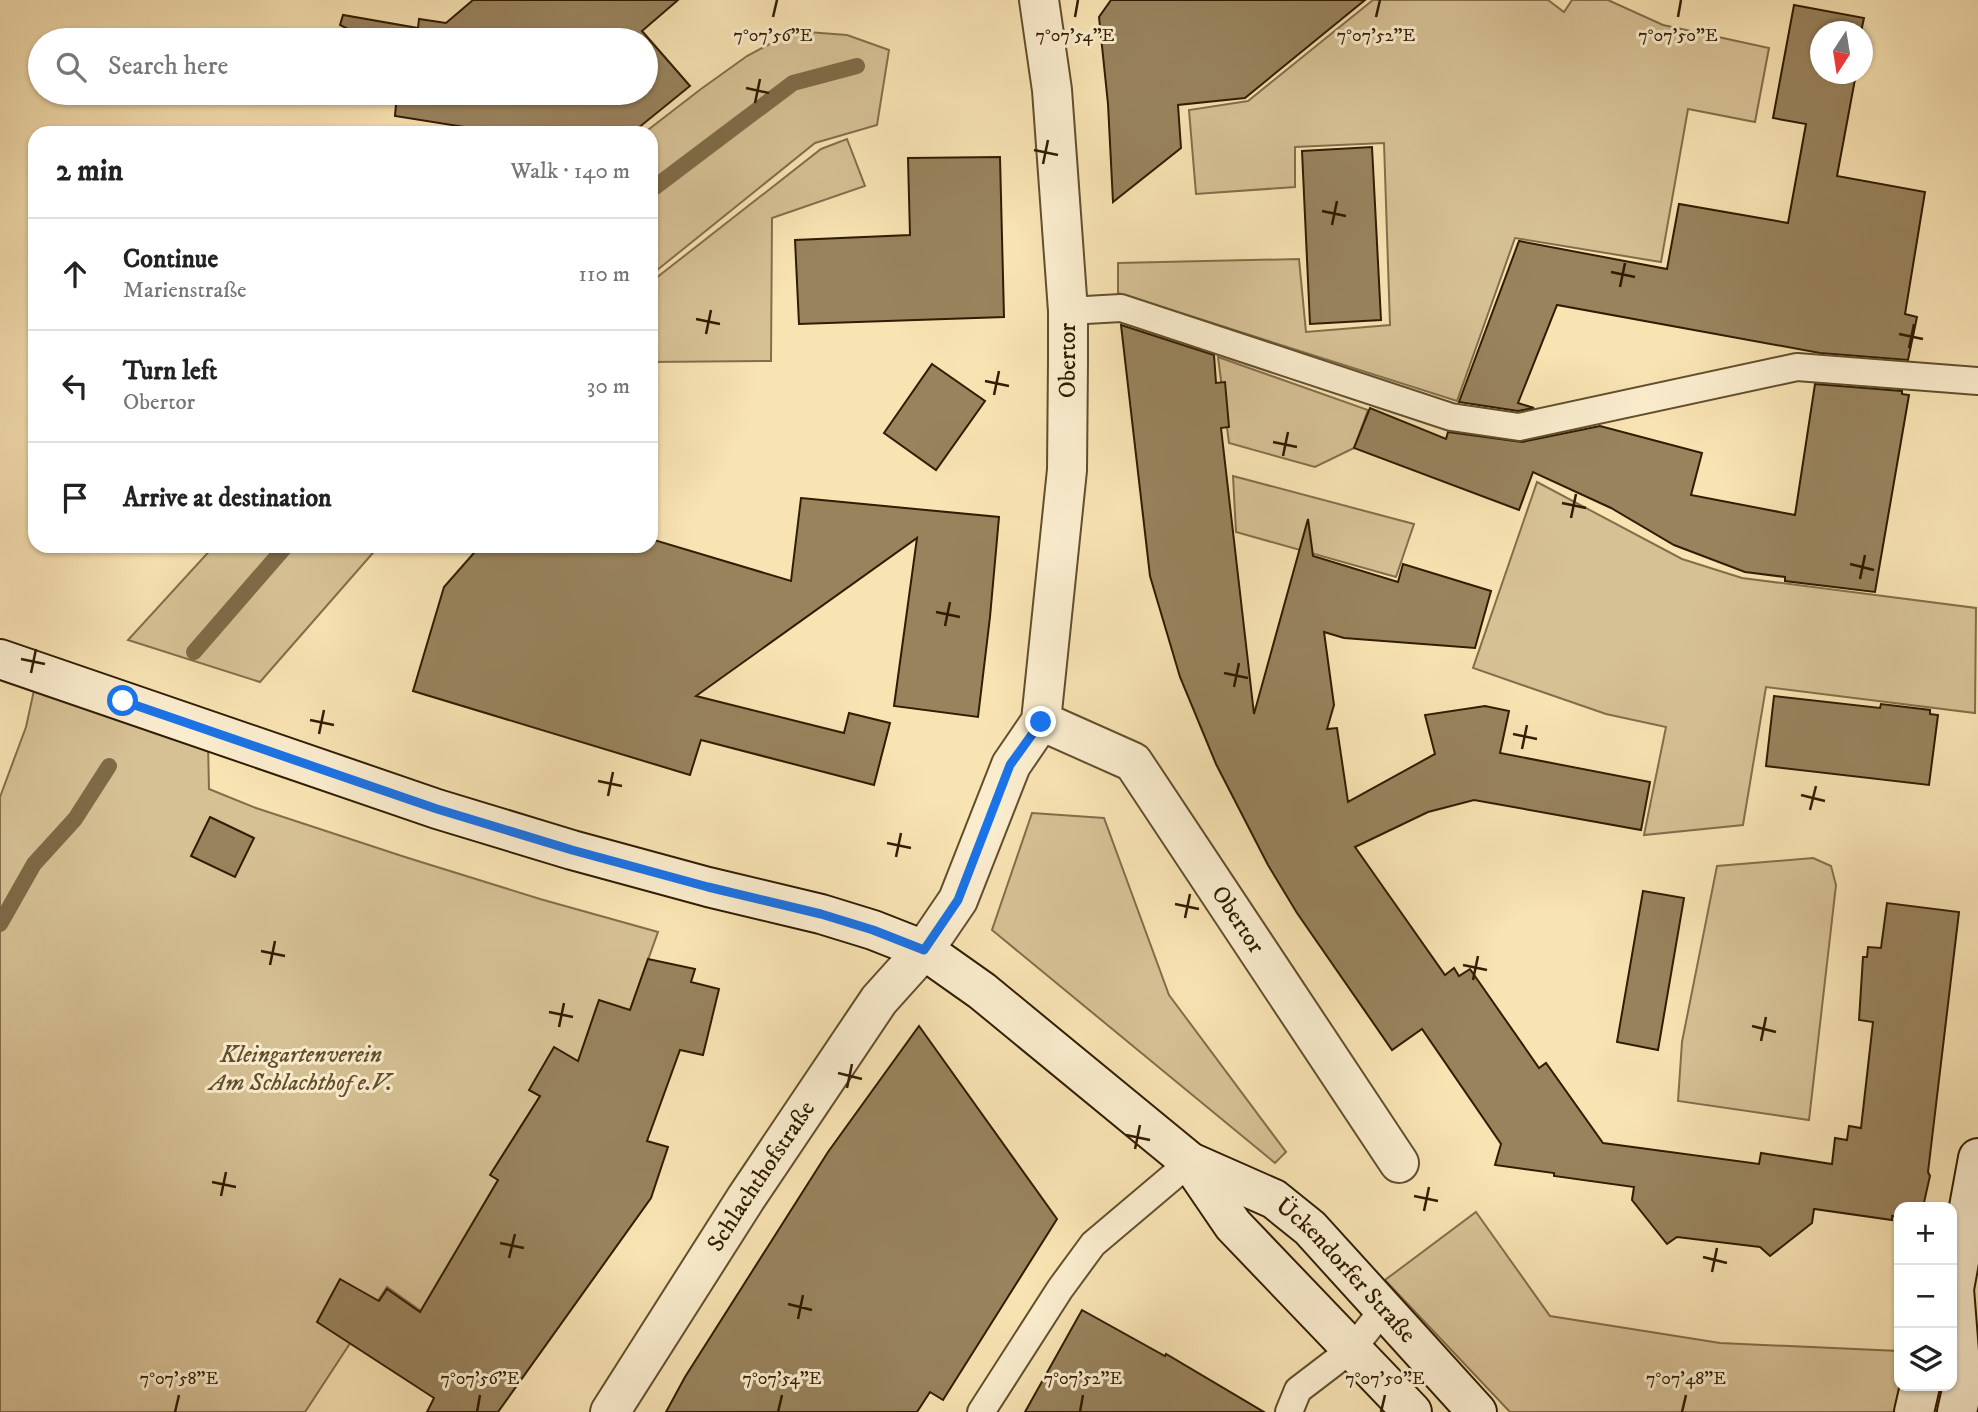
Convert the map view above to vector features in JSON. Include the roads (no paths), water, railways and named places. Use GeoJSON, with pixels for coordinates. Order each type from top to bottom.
{"type":"FeatureCollection","features":[{"type":"Feature","properties":{"kind":"main road","name":"Obertor"},"geometry":{"type":"LineString","coordinates":[[924,950],[958,900],[1010,765],[1041,722],[1067,470],[1068,311],[1052,90],[1039,0]]}},
{"type":"Feature","properties":{"kind":"main road","name":"Ückendorfer Straße"},"geometry":{"type":"LineString","coordinates":[[0,659],[437,809],[572,850],[821,914],[924,950],[982,992],[1190,1162],[1274,1199],[1310,1228],[1477,1412]]}},
{"type":"Feature","properties":{"kind":"main road","name":"Obertor"},"geometry":{"type":"LineString","coordinates":[[1041,722],[1133,762],[1399,1163]]}},
{"type":"Feature","properties":{"kind":"main road","name":"Schlachthofstraße"},"geometry":{"type":"LineString","coordinates":[[610,1412],[746,1198],[879,1000],[924,950]]}},
{"type":"Feature","properties":{"kind":"main road"},"geometry":{"type":"LineString","coordinates":[[1957,1271],[1978,1157]]}},
{"type":"Feature","properties":{"kind":"main road","name":"Ückendorfer Straße"},"geometry":{"type":"LineString","coordinates":[[1190,1162],[1233,1226],[1412,1412]]}},
{"type":"Feature","properties":{"kind":"main road"},"geometry":{"type":"LineString","coordinates":[[1956,1328],[1962,1390],[1957,1412]]}},
{"type":"Feature","properties":{"kind":"main road"},"geometry":{"type":"LineString","coordinates":[[1914,1412],[1919,1391]]}},
{"type":"Feature","properties":{"kind":"lane"},"geometry":{"type":"LineString","coordinates":[[1068,311],[1121,308],[1451,417],[1519,427],[1797,367],[1978,381]]}},
{"type":"Feature","properties":{"kind":"lane"},"geometry":{"type":"LineString","coordinates":[[981,1412],[1060,1289],[1093,1244],[1190,1162]]}},
{"type":"Feature","properties":{"kind":"lane"},"geometry":{"type":"LineString","coordinates":[[1289,1412],[1298,1390],[1353,1348],[1383,1310]]}},
{"type":"Feature","properties":{"kind":"waterway"},"geometry":{"type":"LineString","coordinates":[[658,185],[793,83],[857,66]]}},
{"type":"Feature","properties":{"kind":"waterway"},"geometry":{"type":"LineString","coordinates":[[194,652],[280,553]]}},
{"type":"Feature","properties":{"kind":"waterway"},"geometry":{"type":"LineString","coordinates":[[0,924],[34,864],[75,819],[109,766]]}},
{"type":"Feature","properties":{"kind":"park label","name":"Kleingartenverein Am Schlachthof e.V."},"geometry":{"type":"Point","coordinates":[301,1069]}}]}
